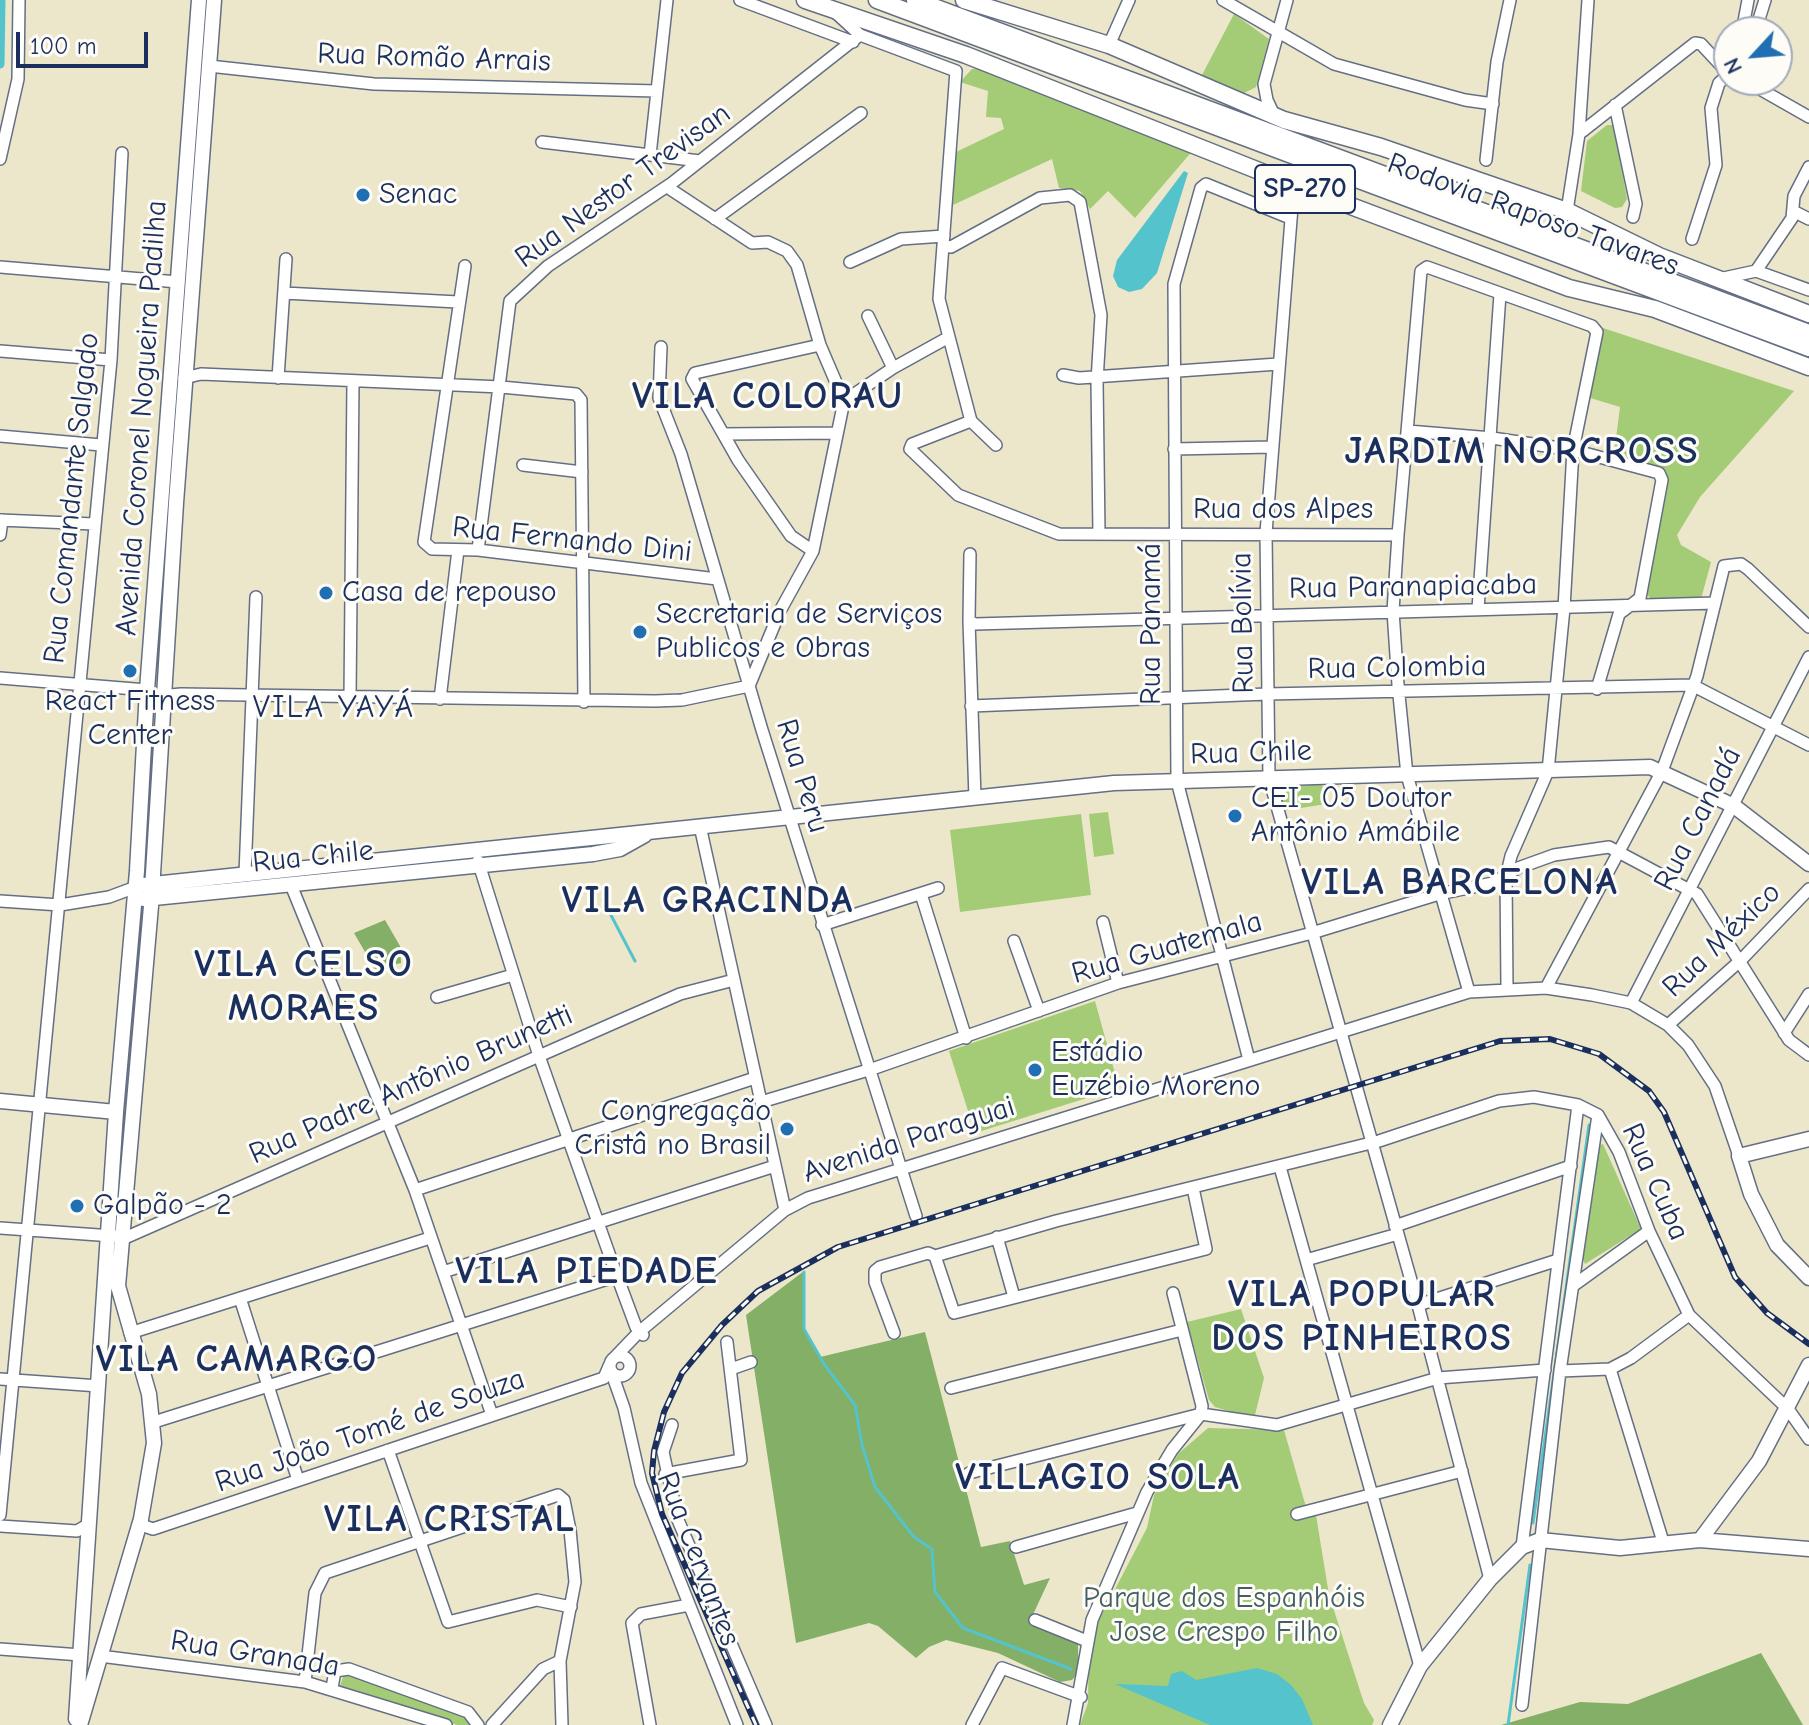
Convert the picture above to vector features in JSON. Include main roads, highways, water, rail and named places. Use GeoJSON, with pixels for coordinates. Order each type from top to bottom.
{"type":"FeatureCollection","features":[{"type":"Feature","properties":{"kind":"highway","name":"SP-270"},"geometry":{"type":"LineString","coordinates":[[805,0],[973,58],[1271,176],[1569,288],[1655,309],[1809,367]]}},
{"type":"Feature","properties":{"kind":"highway","name":"Rodovia Raposo Tavares"},"geometry":{"type":"LineString","coordinates":[[877,0],[1809,348]]}},
{"type":"Feature","properties":{"kind":"highway","name":"Rodovia Raposo Tavares"},"geometry":{"type":"LineString","coordinates":[[915,0],[1809,333]]}},
{"type":"Feature","properties":{"kind":"highway","name":"SP-270"},"geometry":{"type":"LineString","coordinates":[[964,0],[1109,45],[1275,117],[1381,147],[1567,211],[1659,256],[1809,314]]}},
{"type":"Feature","properties":{"kind":"main road","name":"Avenida Coronel Nogueira Padilha"},"geometry":{"type":"LineString","coordinates":[[78,1725],[141,1519],[154,1422],[144,1379],[124,1334],[118,1286],[115,1237],[116,1112],[135,893],[147,690],[184,373],[178,282],[199,0]]}},
{"type":"Feature","properties":{"kind":"main road","name":"Avenida Coronel Nogueira Padilha"},"geometry":{"type":"LineString","coordinates":[[78,1725],[102,1352],[152,892],[184,373],[214,0]]}},
{"type":"Feature","properties":{"kind":"main road","name":"Rua Chile"},"geometry":{"type":"LineString","coordinates":[[152,892],[291,885],[479,866],[668,830],[1114,783],[1650,767],[1734,806],[1809,864]]}},
{"type":"Feature","properties":{"kind":"main road","name":"Rua Chile"},"geometry":{"type":"LineString","coordinates":[[152,892],[188,881],[245,874],[476,850],[618,841]]}},
{"type":"Feature","properties":{"kind":"main road"},"geometry":{"type":"LineString","coordinates":[[153,857],[167,878],[188,881]]}},
{"type":"Feature","properties":{"kind":"main road"},"geometry":{"type":"LineString","coordinates":[[135,893],[152,892]]}},
{"type":"Feature","properties":{"kind":"main road"},"geometry":{"type":"LineString","coordinates":[[0,1101],[116,1112]]}},
{"type":"Feature","properties":{"kind":"main road","name":"Avenida Paraguai"},"geometry":{"type":"LineString","coordinates":[[1809,1139],[1739,1156],[1751,1194],[1777,1245],[1809,1278]]}},
{"type":"Feature","properties":{"kind":"main road"},"geometry":{"type":"LineString","coordinates":[[102,1352],[124,1334]]}},
{"type":"Feature","properties":{"kind":"main road"},"geometry":{"type":"LineString","coordinates":[[1700,1540],[1738,1492],[1788,1409],[1809,1365]]}},
{"type":"Feature","properties":{"kind":"main road"},"geometry":{"type":"LineString","coordinates":[[1390,1725],[1420,1666],[1490,1579],[1522,1547],[1540,1540],[1620,1548],[1700,1540],[1809,1549]]}},
{"type":"Feature","properties":{"kind":"main road"},"geometry":{"type":"LineString","coordinates":[[81,1655],[100,1656]]}},
{"type":"Feature","properties":{"kind":"water"},"geometry":{"type":"Polygon","coordinates":[[[1184,171],[1188,173],[1157,273],[1142,289],[1129,292],[1118,287],[1113,276],[1117,260],[1184,171]]]}},
{"type":"Feature","properties":{"kind":"water"},"geometry":{"type":"Polygon","coordinates":[[[1257,1668],[1277,1674],[1291,1685],[1302,1699],[1313,1725],[1210,1725],[1115,1684],[1168,1686],[1171,1674],[1182,1671],[1196,1680],[1257,1668]]]}},
{"type":"Feature","properties":{"kind":"waterway"},"geometry":{"type":"LineString","coordinates":[[0,64],[1,0]]}},
{"type":"Feature","properties":{"kind":"waterway"},"geometry":{"type":"LineString","coordinates":[[603,900],[635,961]]}},
{"type":"Feature","properties":{"kind":"waterway"},"geometry":{"type":"LineString","coordinates":[[1533,1523],[1589,1125]]}},
{"type":"Feature","properties":{"kind":"waterway"},"geometry":{"type":"LineString","coordinates":[[804,1272],[804,1329],[824,1364],[855,1405],[862,1445],[875,1487],[914,1537],[932,1549],[935,1592],[963,1628],[1071,1669]]}},
{"type":"Feature","properties":{"kind":"waterway"},"geometry":{"type":"LineString","coordinates":[[1508,1725],[1530,1565]]}},
{"type":"Feature","properties":{"kind":"railway"},"geometry":{"type":"LineString","coordinates":[[756,1725],[662,1514],[652,1473],[654,1451],[664,1412],[682,1373],[722,1325],[758,1291],[838,1247],[1500,1041],[1550,1039],[1599,1054],[1649,1091],[1664,1112],[1735,1277],[1767,1313],[1809,1344]]}},
{"type":"Feature","properties":{"kind":"place","name":"Senac"},"geometry":{"type":"Point","coordinates":[363,195]}},
{"type":"Feature","properties":{"kind":"place","name":"Casa de repouso"},"geometry":{"type":"Point","coordinates":[326,593]}},
{"type":"Feature","properties":{"kind":"place","name":"Secretaria de Serviços Publicos e Obras"},"geometry":{"type":"Point","coordinates":[640,632]}},
{"type":"Feature","properties":{"kind":"place","name":"React Fitness Center"},"geometry":{"type":"Point","coordinates":[130,671]}},
{"type":"Feature","properties":{"kind":"place","name":"CEI- 05 Doutor Antônio Amábile"},"geometry":{"type":"Point","coordinates":[1235,816]}},
{"type":"Feature","properties":{"kind":"place","name":"Estádio Euzébio Moreno"},"geometry":{"type":"Point","coordinates":[1035,1070]}},
{"type":"Feature","properties":{"kind":"place","name":"Congregação Cristâ no Brasil"},"geometry":{"type":"Point","coordinates":[787,1129]}},
{"type":"Feature","properties":{"kind":"place","name":"Galpão - 2"},"geometry":{"type":"Point","coordinates":[77,1206]}},
{"type":"Feature","properties":{"kind":"district","name":"VILA COLORAU"},"geometry":{"type":"Point","coordinates":[768,397]}},
{"type":"Feature","properties":{"kind":"district","name":"JARDIM NORCROSS"},"geometry":{"type":"Point","coordinates":[1522,452]}},
{"type":"Feature","properties":{"kind":"district","name":"VILA YAYÁ"},"geometry":{"type":"Point","coordinates":[334,708]}},
{"type":"Feature","properties":{"kind":"district","name":"VILA BARCELONA"},"geometry":{"type":"Point","coordinates":[1460,883]}},
{"type":"Feature","properties":{"kind":"district","name":"VILA GRACINDA"},"geometry":{"type":"Point","coordinates":[708,901]}},
{"type":"Feature","properties":{"kind":"district","name":"VILA CELSO MORAES"},"geometry":{"type":"Point","coordinates":[304,987]}},
{"type":"Feature","properties":{"kind":"district","name":"VILA PIEDADE"},"geometry":{"type":"Point","coordinates":[587,1272]}},
{"type":"Feature","properties":{"kind":"district","name":"VILA POPULAR DOS PINHEIROS"},"geometry":{"type":"Point","coordinates":[1362,1317]}},
{"type":"Feature","properties":{"kind":"district","name":"VILA CAMARGO"},"geometry":{"type":"Point","coordinates":[237,1360]}},
{"type":"Feature","properties":{"kind":"district","name":"VILLAGIO SOLA"},"geometry":{"type":"Point","coordinates":[1098,1478]}},
{"type":"Feature","properties":{"kind":"district","name":"VILA CRISTAL"},"geometry":{"type":"Point","coordinates":[450,1520]}},
{"type":"Feature","properties":{"kind":"park label","name":"Parque dos Espanhóis Jose Crespo Filho"},"geometry":{"type":"Point","coordinates":[1224,1616]}}]}
